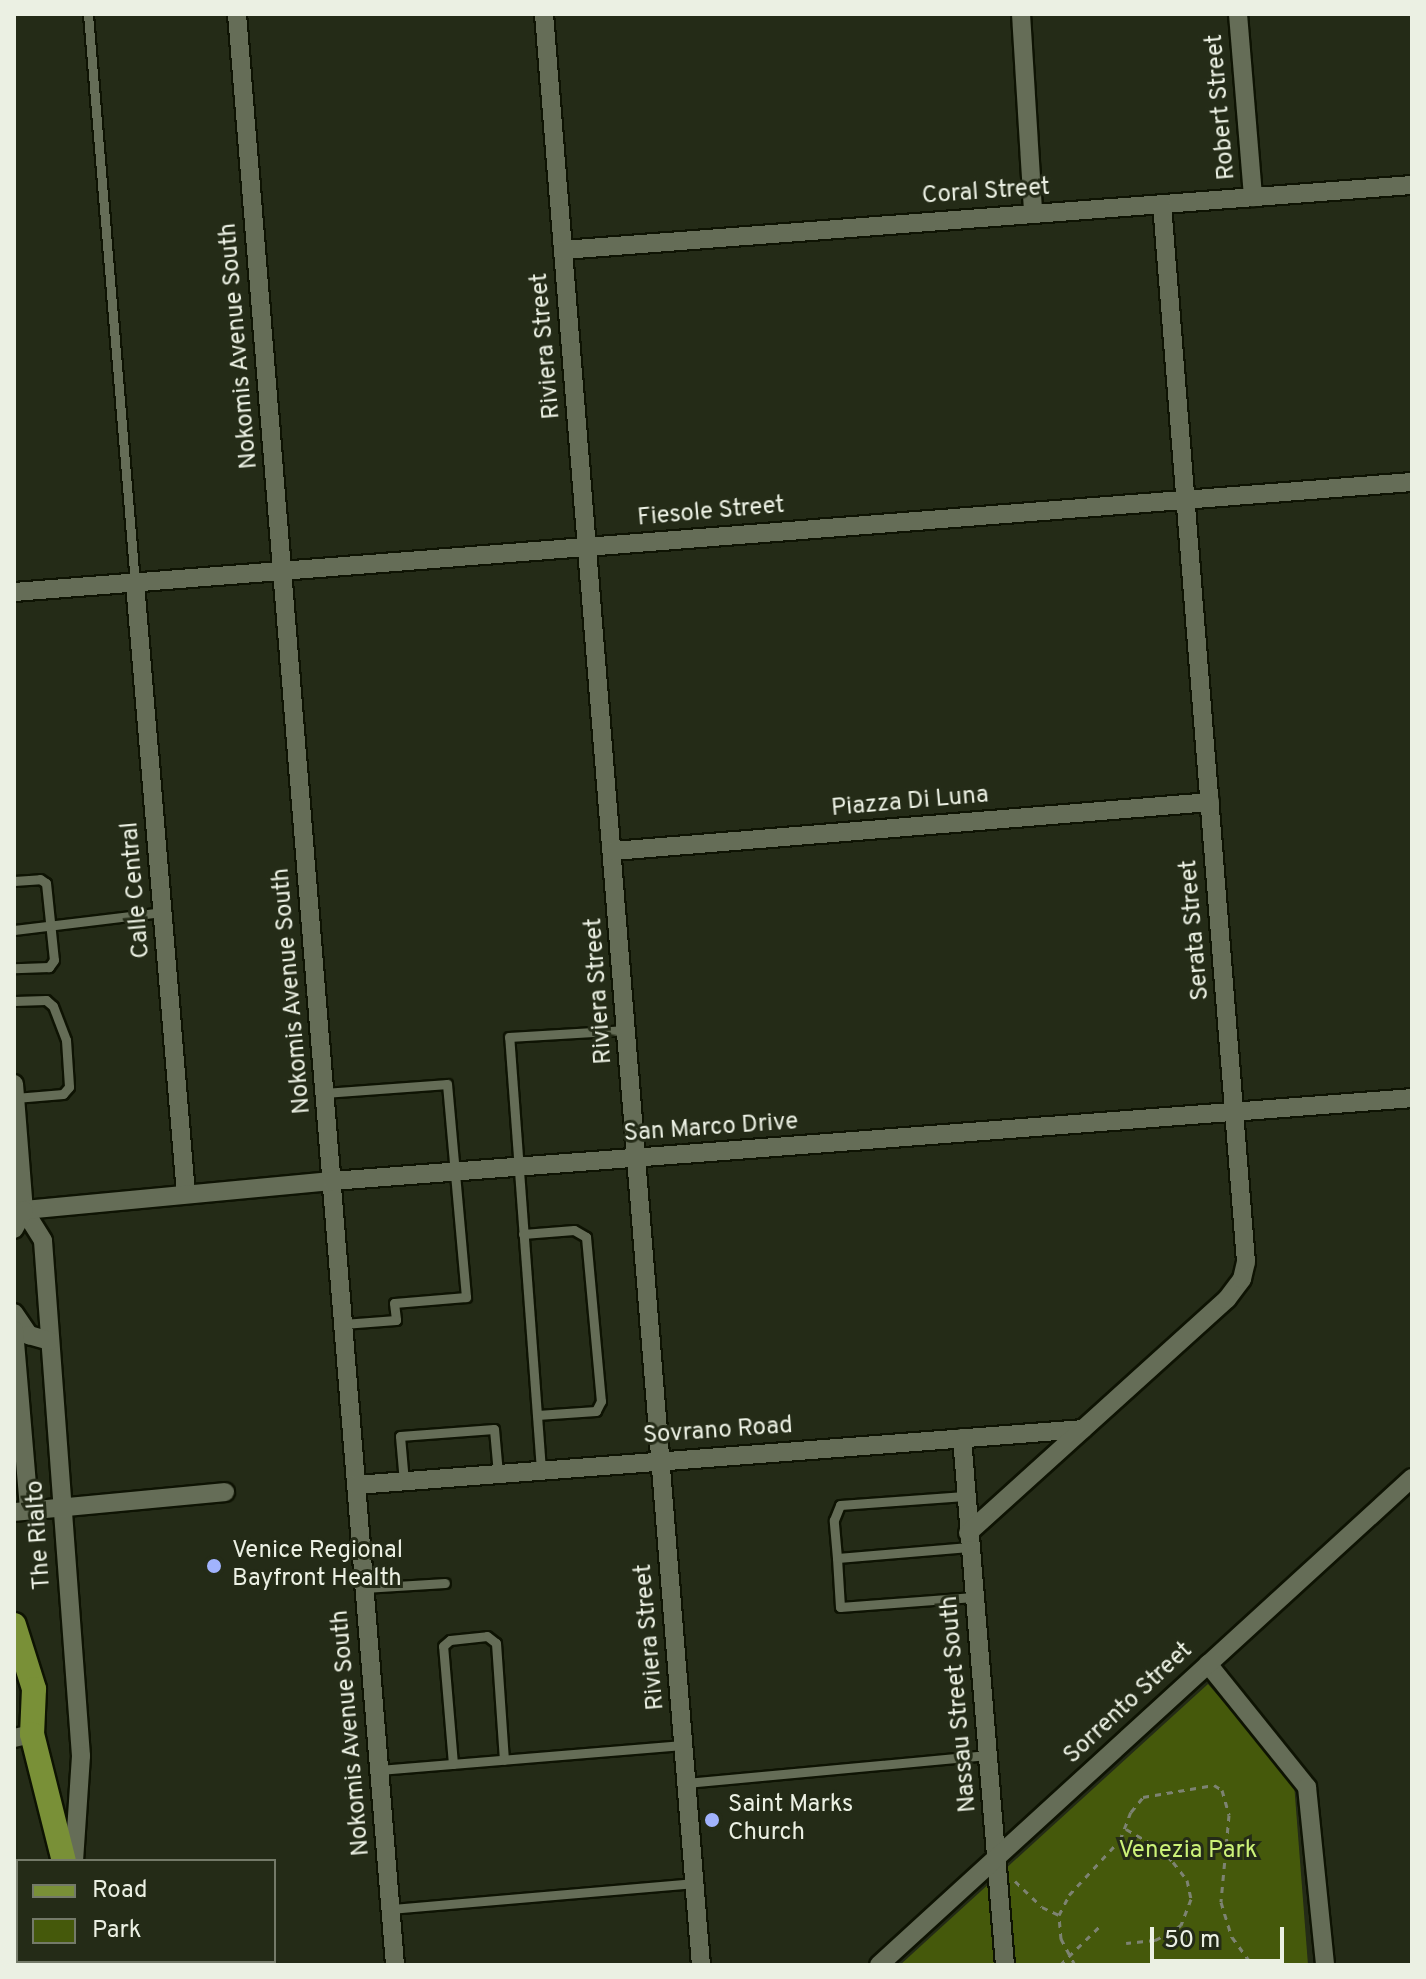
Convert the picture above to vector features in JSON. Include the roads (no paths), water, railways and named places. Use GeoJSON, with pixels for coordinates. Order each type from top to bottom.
{"type":"FeatureCollection","features":[{"type":"Feature","properties":{"kind":"main road"},"geometry":{"type":"LineString","coordinates":[[14,1625],[34,1689],[23,1736]]}},
{"type":"Feature","properties":{"kind":"main road"},"geometry":{"type":"LineString","coordinates":[[14,1711],[63,1859]]}},
{"type":"Feature","properties":{"kind":"street","name":"Nokomis Avenue South"},"geometry":{"type":"LineString","coordinates":[[237,14],[395,1965]]}},
{"type":"Feature","properties":{"kind":"street","name":"Riviera Street"},"geometry":{"type":"LineString","coordinates":[[544,14],[701,1965]]}},
{"type":"Feature","properties":{"kind":"street"},"geometry":{"type":"LineString","coordinates":[[1021,14],[1033,213]]}},
{"type":"Feature","properties":{"kind":"street","name":"Robert Street"},"geometry":{"type":"LineString","coordinates":[[1238,14],[1253,197]]}},
{"type":"Feature","properties":{"kind":"street","name":"Coral Street"},"geometry":{"type":"LineString","coordinates":[[563,250],[1412,185]]}},
{"type":"Feature","properties":{"kind":"street","name":"Serata Street"},"geometry":{"type":"LineString","coordinates":[[968,1540],[1083,1429],[1227,1299],[1242,1279],[1246,1262],[1162,204]]}},
{"type":"Feature","properties":{"kind":"street","name":"Fiesole Street"},"geometry":{"type":"LineString","coordinates":[[14,592],[1412,482]]}},
{"type":"Feature","properties":{"kind":"street","name":"Calle Central"},"geometry":{"type":"LineString","coordinates":[[135,583],[186,1194]]}},
{"type":"Feature","properties":{"kind":"street","name":"Piazza Di Luna"},"geometry":{"type":"LineString","coordinates":[[613,851],[1210,802]]}},
{"type":"Feature","properties":{"kind":"street","name":"The Rialto"},"geometry":{"type":"LineString","coordinates":[[14,1084],[19,1211],[43,1241],[81,1756],[74,1859]]}},
{"type":"Feature","properties":{"kind":"street","name":"San Marco Drive"},"geometry":{"type":"LineString","coordinates":[[19,1211],[332,1181],[1412,1098]]}},
{"type":"Feature","properties":{"kind":"street"},"geometry":{"type":"LineString","coordinates":[[14,1229],[19,1211]]}},
{"type":"Feature","properties":{"kind":"street"},"geometry":{"type":"LineString","coordinates":[[14,1313],[29,1335],[50,1341]]}},
{"type":"Feature","properties":{"kind":"street","name":"The Rialto"},"geometry":{"type":"LineString","coordinates":[[14,1330],[22,1511]]}},
{"type":"Feature","properties":{"kind":"street","name":"Sovrano Road"},"geometry":{"type":"LineString","coordinates":[[356,1485],[1083,1429]]}},
{"type":"Feature","properties":{"kind":"street","name":"Nassau Street South"},"geometry":{"type":"LineString","coordinates":[[962,1438],[1005,1965]]}},
{"type":"Feature","properties":{"kind":"street","name":"Sorrento Street"},"geometry":{"type":"LineString","coordinates":[[879,1965],[1412,1478]]}},
{"type":"Feature","properties":{"kind":"street"},"geometry":{"type":"LineString","coordinates":[[22,1511],[225,1492]]}},
{"type":"Feature","properties":{"kind":"street"},"geometry":{"type":"LineString","coordinates":[[1208,1664],[1307,1787],[1325,1965]]}},
{"type":"Feature","properties":{"kind":"lane"},"geometry":{"type":"LineString","coordinates":[[88,14],[135,583]]}},
{"type":"Feature","properties":{"kind":"lane"},"geometry":{"type":"LineString","coordinates":[[14,881],[40,879],[46,883],[54,960],[49,967],[14,968]]}},
{"type":"Feature","properties":{"kind":"lane"},"geometry":{"type":"LineString","coordinates":[[14,930],[162,912]]}},
{"type":"Feature","properties":{"kind":"lane"},"geometry":{"type":"LineString","coordinates":[[14,1001],[46,1000],[53,1006],[66,1040],[69,1087],[63,1094],[15,1098]]}},
{"type":"Feature","properties":{"kind":"lane"},"geometry":{"type":"LineString","coordinates":[[541,1470],[509,1037],[627,1030]]}},
{"type":"Feature","properties":{"kind":"lane"},"geometry":{"type":"LineString","coordinates":[[325,1093],[447,1084],[466,1297],[394,1303],[396,1320],[343,1324]]}},
{"type":"Feature","properties":{"kind":"lane"},"geometry":{"type":"LineString","coordinates":[[523,1234],[574,1230],[586,1237],[601,1401],[596,1411],[537,1415]]}},
{"type":"Feature","properties":{"kind":"lane"},"geometry":{"type":"LineString","coordinates":[[404,1482],[400,1436],[494,1429],[498,1474]]}},
{"type":"Feature","properties":{"kind":"lane"},"geometry":{"type":"LineString","coordinates":[[965,1496],[840,1505],[834,1520],[840,1607],[974,1597]]}},
{"type":"Feature","properties":{"kind":"lane"},"geometry":{"type":"LineString","coordinates":[[837,1558],[968,1540]]}},
{"type":"Feature","properties":{"kind":"lane"},"geometry":{"type":"LineString","coordinates":[[364,1588],[445,1583]]}},
{"type":"Feature","properties":{"kind":"lane"},"geometry":{"type":"LineString","coordinates":[[453,1764],[443,1646],[450,1640],[487,1636],[496,1643],[504,1760]]}},
{"type":"Feature","properties":{"kind":"lane"},"geometry":{"type":"LineString","coordinates":[[379,1770],[683,1745]]}},
{"type":"Feature","properties":{"kind":"lane"},"geometry":{"type":"LineString","coordinates":[[686,1783],[988,1755]]}},
{"type":"Feature","properties":{"kind":"lane"},"geometry":{"type":"LineString","coordinates":[[390,1909],[694,1883]]}},
{"type":"Feature","properties":{"kind":"place","name":"Venice Regional Bayfront Health"},"geometry":{"type":"Point","coordinates":[214,1566]}},
{"type":"Feature","properties":{"kind":"place","name":"Saint Marks Church"},"geometry":{"type":"Point","coordinates":[712,1820]}},
{"type":"Feature","properties":{"kind":"park label","name":"Venezia Park"},"geometry":{"type":"Point","coordinates":[1188,1852]}}]}
